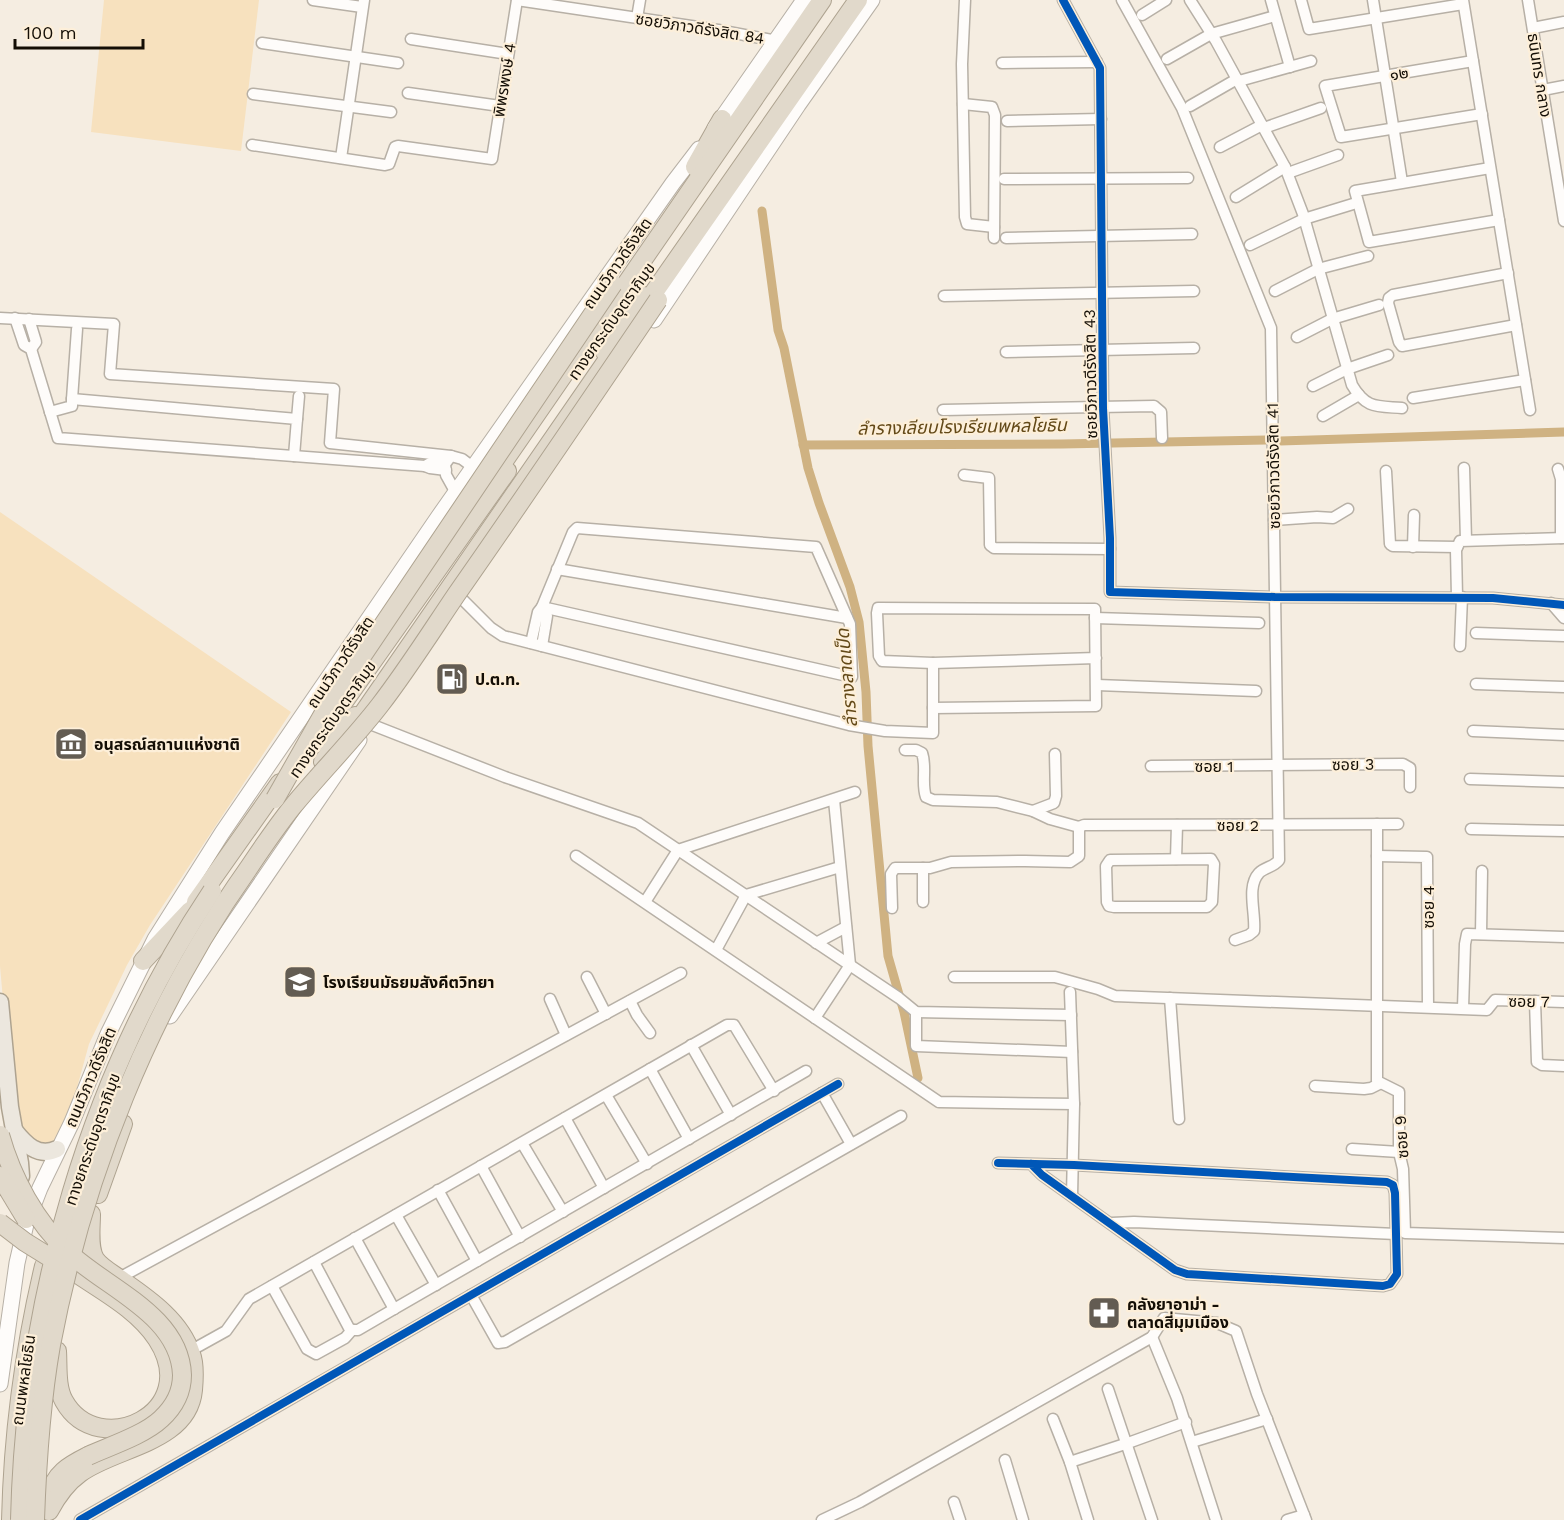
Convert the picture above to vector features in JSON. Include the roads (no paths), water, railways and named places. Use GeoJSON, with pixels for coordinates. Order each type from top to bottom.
{"type":"FeatureCollection","features":[{"type":"Feature","properties":{"kind":"highway","name":"ถนนวิภาวดีรังสิต"},"geometry":{"type":"LineString","coordinates":[[49,1242],[89,1114],[114,1053],[190,911],[424,579],[822,0]]}},
{"type":"Feature","properties":{"kind":"highway","name":"ทางยกระดับอุตราภิมุข"},"geometry":{"type":"LineString","coordinates":[[20,1520],[25,1433],[32,1369],[56,1247],[94,1126],[132,1035],[168,962],[197,913],[275,799],[505,474],[832,0]]}},
{"type":"Feature","properties":{"kind":"highway","name":"ทางยกระดับอุตราภิมุข"},"geometry":{"type":"LineString","coordinates":[[43,1518],[42,1421],[51,1348],[70,1261],[88,1198],[110,1136],[160,1016],[188,964],[246,871],[292,808],[847,0]]}},
{"type":"Feature","properties":{"kind":"highway"},"geometry":{"type":"LineString","coordinates":[[0,1223],[25,1242],[76,1273],[110,1295],[141,1320],[156,1338],[169,1368],[169,1385],[167,1395],[151,1414],[141,1421],[120,1428],[102,1428],[80,1418],[64,1401],[60,1390],[57,1351],[75,1266],[91,1214],[135,1093],[206,943],[372,699],[858,0]]}},
{"type":"Feature","properties":{"kind":"highway"},"geometry":{"type":"LineString","coordinates":[[839,28],[866,0]]}},
{"type":"Feature","properties":{"kind":"highway"},"geometry":{"type":"LineString","coordinates":[[292,808],[380,705],[658,300],[766,145],[798,105]]}},
{"type":"Feature","properties":{"kind":"highway"},"geometry":{"type":"LineString","coordinates":[[275,799],[325,711],[613,284],[690,175],[722,119]]}},
{"type":"Feature","properties":{"kind":"highway"},"geometry":{"type":"LineString","coordinates":[[365,731],[372,699]]}},
{"type":"Feature","properties":{"kind":"highway"},"geometry":{"type":"LineString","coordinates":[[143,962],[190,911]]}},
{"type":"Feature","properties":{"kind":"highway"},"geometry":{"type":"LineString","coordinates":[[7,1132],[5,1152],[26,1197],[44,1224],[68,1252],[143,1308],[167,1332],[182,1368],[182,1386],[176,1403],[161,1420],[70,1465],[58,1476],[43,1518]]}},
{"type":"Feature","properties":{"kind":"highway"},"geometry":{"type":"LineString","coordinates":[[0,1176],[24,1216],[42,1239],[76,1273]]}},
{"type":"Feature","properties":{"kind":"highway"},"geometry":{"type":"LineString","coordinates":[[43,1518],[63,1488],[82,1471],[160,1437],[179,1420],[192,1399],[194,1378],[190,1351],[178,1329],[156,1305],[96,1261],[92,1252],[91,1214]]}},
{"type":"Feature","properties":{"kind":"highway","name":"ถนนพหลโยธิน"},"geometry":{"type":"LineString","coordinates":[[11,1520],[18,1404],[32,1318],[49,1242]]}},
{"type":"Feature","properties":{"kind":"highway","name":"ถนนพหลโยธิน"},"geometry":{"type":"LineString","coordinates":[[43,1518],[39,1496],[57,1351]]}},
{"type":"Feature","properties":{"kind":"main road","name":"ถนนวิภาวดีรังสิต"},"geometry":{"type":"LineString","coordinates":[[0,1384],[17,1263],[26,1224],[57,1149],[72,1122],[108,1034],[143,962],[172,911],[222,833],[456,493],[804,0]]}},
{"type":"Feature","properties":{"kind":"main road"},"geometry":{"type":"LineString","coordinates":[[170,1016],[365,731],[462,600],[675,290],[798,105],[872,0]]}},
{"type":"Feature","properties":{"kind":"main road"},"geometry":{"type":"LineString","coordinates":[[0,1002],[7,1132],[21,1176],[15,1190],[0,1191]]}},
{"type":"Feature","properties":{"kind":"main road"},"geometry":{"type":"LineString","coordinates":[[7,1132],[34,1150],[50,1152],[57,1149]]}},
{"type":"Feature","properties":{"kind":"street"},"geometry":{"type":"LineString","coordinates":[[252,145],[341,158],[363,4],[313,0]]}},
{"type":"Feature","properties":{"kind":"street","name":"ซอยวิภาวดีรังสิต 84"},"geometry":{"type":"LineString","coordinates":[[517,0],[777,41]]}},
{"type":"Feature","properties":{"kind":"street","name":"พิพรพงษ์ 4"},"geometry":{"type":"LineString","coordinates":[[341,158],[385,165],[389,164],[395,147],[398,146],[492,159],[517,0]]}},
{"type":"Feature","properties":{"kind":"street"},"geometry":{"type":"LineString","coordinates":[[637,18],[640,0]]}},
{"type":"Feature","properties":{"kind":"street"},"geometry":{"type":"LineString","coordinates":[[963,104],[992,107],[995,115],[994,233],[972,226],[966,221],[963,104],[962,64],[964,0]]}},
{"type":"Feature","properties":{"kind":"street","name":"ซอยวิภาวดีรังสิต 43"},"geometry":{"type":"LineString","coordinates":[[1064,0],[1100,68],[1103,408],[1110,592],[1275,597]]}},
{"type":"Feature","properties":{"kind":"street","name":"ซอยวิภาวดีรังสิต 41"},"geometry":{"type":"LineString","coordinates":[[1122,0],[1182,108],[1271,328],[1277,765],[1280,824],[1278,863],[1262,871],[1255,880],[1253,889],[1254,931],[1235,940]]}},
{"type":"Feature","properties":{"kind":"street"},"geometry":{"type":"LineString","coordinates":[[1142,15],[1166,0]]}},
{"type":"Feature","properties":{"kind":"street"},"geometry":{"type":"LineString","coordinates":[[1190,0],[1238,80],[1287,170],[1304,219],[1352,385],[1368,404],[1402,408]]}},
{"type":"Feature","properties":{"kind":"street"},"geometry":{"type":"LineString","coordinates":[[1271,0],[1290,67]]}},
{"type":"Feature","properties":{"kind":"street"},"geometry":{"type":"LineString","coordinates":[[1301,0],[1310,29],[1463,2],[1530,410]]}},
{"type":"Feature","properties":{"kind":"street"},"geometry":{"type":"LineString","coordinates":[[1373,0],[1402,182]]}},
{"type":"Feature","properties":{"kind":"street","name":"ธนินทร กลาง"},"geometry":{"type":"LineString","coordinates":[[1528,0],[1564,221]]}},
{"type":"Feature","properties":{"kind":"street"},"geometry":{"type":"LineString","coordinates":[[1167,59],[1211,34],[1275,16]]}},
{"type":"Feature","properties":{"kind":"street"},"geometry":{"type":"LineString","coordinates":[[1533,28],[1564,22]]}},
{"type":"Feature","properties":{"kind":"street"},"geometry":{"type":"LineString","coordinates":[[411,39],[508,54]]}},
{"type":"Feature","properties":{"kind":"street"},"geometry":{"type":"LineString","coordinates":[[262,43],[398,63]]}},
{"type":"Feature","properties":{"kind":"street"},"geometry":{"type":"LineString","coordinates":[[1190,106],[1238,80],[1311,61]]}},
{"type":"Feature","properties":{"kind":"street"},"geometry":{"type":"LineString","coordinates":[[1002,63],[1097,62]]}},
{"type":"Feature","properties":{"kind":"street","name":"๑๒"},"geometry":{"type":"LineString","coordinates":[[1394,129],[1341,137],[1325,86],[1473,62]]}},
{"type":"Feature","properties":{"kind":"street"},"geometry":{"type":"LineString","coordinates":[[1543,90],[1564,86]]}},
{"type":"Feature","properties":{"kind":"street"},"geometry":{"type":"LineString","coordinates":[[408,93],[500,106]]}},
{"type":"Feature","properties":{"kind":"street"},"geometry":{"type":"LineString","coordinates":[[253,94],[391,112]]}},
{"type":"Feature","properties":{"kind":"street"},"geometry":{"type":"LineString","coordinates":[[1220,147],[1263,127],[1321,108]]}},
{"type":"Feature","properties":{"kind":"street"},"geometry":{"type":"LineString","coordinates":[[1394,129],[1482,114]]}},
{"type":"Feature","properties":{"kind":"street"},"geometry":{"type":"LineString","coordinates":[[1007,121],[1101,119]]}},
{"type":"Feature","properties":{"kind":"street"},"geometry":{"type":"LineString","coordinates":[[1552,148],[1564,147]]}},
{"type":"Feature","properties":{"kind":"street"},"geometry":{"type":"LineString","coordinates":[[1236,197],[1287,170],[1338,155]]}},
{"type":"Feature","properties":{"kind":"street"},"geometry":{"type":"LineString","coordinates":[[1490,168],[1355,191],[1370,242],[1499,220]]}},
{"type":"Feature","properties":{"kind":"street"},"geometry":{"type":"LineString","coordinates":[[1004,179],[1188,178]]}},
{"type":"Feature","properties":{"kind":"street"},"geometry":{"type":"LineString","coordinates":[[1250,246],[1304,219],[1353,204]]}},
{"type":"Feature","properties":{"kind":"street"},"geometry":{"type":"LineString","coordinates":[[1006,238],[1192,234]]}},
{"type":"Feature","properties":{"kind":"street"},"geometry":{"type":"LineString","coordinates":[[1275,291],[1318,269],[1368,256]]}},
{"type":"Feature","properties":{"kind":"street"},"geometry":{"type":"LineString","coordinates":[[1508,273],[1393,296],[1389,298],[1388,303],[1402,346],[1516,325]]}},
{"type":"Feature","properties":{"kind":"street"},"geometry":{"type":"LineString","coordinates":[[944,296],[1194,291]]}},
{"type":"Feature","properties":{"kind":"street"},"geometry":{"type":"LineString","coordinates":[[1297,337],[1332,318],[1379,305]]}},
{"type":"Feature","properties":{"kind":"street"},"geometry":{"type":"LineString","coordinates":[[0,318],[114,324],[110,374],[334,389],[330,443],[447,463]]}},
{"type":"Feature","properties":{"kind":"street"},"geometry":{"type":"LineString","coordinates":[[15,318],[24,345],[31,349],[58,438],[430,468],[462,459],[474,468]]}},
{"type":"Feature","properties":{"kind":"street"},"geometry":{"type":"LineString","coordinates":[[29,319],[36,342],[31,349]]}},
{"type":"Feature","properties":{"kind":"street"},"geometry":{"type":"LineString","coordinates":[[50,412],[72,406],[77,329]]}},
{"type":"Feature","properties":{"kind":"street"},"geometry":{"type":"LineString","coordinates":[[1006,352],[1194,348]]}},
{"type":"Feature","properties":{"kind":"street"},"geometry":{"type":"LineString","coordinates":[[1313,386],[1347,369],[1388,355]]}},
{"type":"Feature","properties":{"kind":"street"},"geometry":{"type":"LineString","coordinates":[[1413,398],[1526,380]]}},
{"type":"Feature","properties":{"kind":"street"},"geometry":{"type":"LineString","coordinates":[[1323,416],[1359,395]]}},
{"type":"Feature","properties":{"kind":"street"},"geometry":{"type":"LineString","coordinates":[[294,456],[298,396]]}},
{"type":"Feature","properties":{"kind":"street"},"geometry":{"type":"LineString","coordinates":[[72,399],[297,419]]}},
{"type":"Feature","properties":{"kind":"street"},"geometry":{"type":"LineString","coordinates":[[943,410],[1154,406],[1161,412],[1162,438]]}},
{"type":"Feature","properties":{"kind":"street"},"geometry":{"type":"LineString","coordinates":[[447,463],[446,476],[456,493]]}},
{"type":"Feature","properties":{"kind":"street"},"geometry":{"type":"LineString","coordinates":[[1464,468],[1466,540]]}},
{"type":"Feature","properties":{"kind":"street"},"geometry":{"type":"LineString","coordinates":[[1460,646],[1458,543],[1466,540],[1563,538],[1561,479],[1558,469]]}},
{"type":"Feature","properties":{"kind":"street"},"geometry":{"type":"LineString","coordinates":[[1386,471],[1390,544],[1413,547],[1457,547]]}},
{"type":"Feature","properties":{"kind":"street"},"geometry":{"type":"LineString","coordinates":[[964,475],[989,478],[990,545],[994,548],[1110,549]]}},
{"type":"Feature","properties":{"kind":"street"},"geometry":{"type":"LineString","coordinates":[[1274,520],[1333,518],[1348,509]]}},
{"type":"Feature","properties":{"kind":"street"},"geometry":{"type":"LineString","coordinates":[[1413,547],[1414,515]]}},
{"type":"Feature","properties":{"kind":"street"},"geometry":{"type":"LineString","coordinates":[[536,644],[538,612],[573,532],[577,528],[816,547],[847,618],[851,637],[852,677],[542,607]]}},
{"type":"Feature","properties":{"kind":"street"},"geometry":{"type":"LineString","coordinates":[[557,569],[847,618]]}},
{"type":"Feature","properties":{"kind":"street"},"geometry":{"type":"LineString","coordinates":[[1275,597],[1459,597],[1564,605]]}},
{"type":"Feature","properties":{"kind":"street"},"geometry":{"type":"LineString","coordinates":[[462,600],[491,628],[503,636],[866,728],[933,733],[933,663]]}},
{"type":"Feature","properties":{"kind":"street"},"geometry":{"type":"LineString","coordinates":[[1551,603],[1563,618],[1560,624],[1564,631]]}},
{"type":"Feature","properties":{"kind":"street"},"geometry":{"type":"LineString","coordinates":[[933,708],[1096,706],[1097,685],[1095,609],[878,608],[879,656],[882,661],[933,663],[1096,658]]}},
{"type":"Feature","properties":{"kind":"street"},"geometry":{"type":"LineString","coordinates":[[1095,618],[1259,622]]}},
{"type":"Feature","properties":{"kind":"street"},"geometry":{"type":"LineString","coordinates":[[1476,633],[1564,636]]}},
{"type":"Feature","properties":{"kind":"street"},"geometry":{"type":"LineString","coordinates":[[1476,684],[1564,687]]}},
{"type":"Feature","properties":{"kind":"street"},"geometry":{"type":"LineString","coordinates":[[1097,685],[1256,691]]}},
{"type":"Feature","properties":{"kind":"street"},"geometry":{"type":"LineString","coordinates":[[365,731],[638,823],[916,1012],[1071,1015]]}},
{"type":"Feature","properties":{"kind":"street"},"geometry":{"type":"LineString","coordinates":[[1473,731],[1564,735]]}},
{"type":"Feature","properties":{"kind":"street","name":"ซอย 2"},"geometry":{"type":"LineString","coordinates":[[905,750],[916,750],[922,753],[926,797],[933,800],[997,802],[1079,827],[1084,825],[1398,824]]}},
{"type":"Feature","properties":{"kind":"street"},"geometry":{"type":"LineString","coordinates":[[1033,812],[1054,803],[1056,796],[1055,754]]}},
{"type":"Feature","properties":{"kind":"street","name":"ซอย 3"},"geometry":{"type":"LineString","coordinates":[[1277,765],[1403,764],[1410,768],[1410,787]]}},
{"type":"Feature","properties":{"kind":"street","name":"ซอย 1"},"geometry":{"type":"LineString","coordinates":[[1151,766],[1277,765]]}},
{"type":"Feature","properties":{"kind":"street"},"geometry":{"type":"LineString","coordinates":[[1470,779],[1564,782]]}},
{"type":"Feature","properties":{"kind":"street"},"geometry":{"type":"LineString","coordinates":[[645,902],[678,850],[855,792]]}},
{"type":"Feature","properties":{"kind":"street"},"geometry":{"type":"LineString","coordinates":[[815,1018],[850,965],[834,800]]}},
{"type":"Feature","properties":{"kind":"street"},"geometry":{"type":"LineString","coordinates":[[1316,1086],[1364,1089],[1379,1084],[1377,1081],[1376,1005],[1377,824]]}},
{"type":"Feature","properties":{"kind":"street"},"geometry":{"type":"LineString","coordinates":[[1176,859],[1177,825]]}},
{"type":"Feature","properties":{"kind":"street"},"geometry":{"type":"LineString","coordinates":[[892,908],[892,871],[895,868],[939,867],[951,862],[1070,862],[1079,856],[1079,827]]}},
{"type":"Feature","properties":{"kind":"street"},"geometry":{"type":"LineString","coordinates":[[1471,829],[1564,831]]}},
{"type":"Feature","properties":{"kind":"street"},"geometry":{"type":"LineString","coordinates":[[576,856],[939,1102],[1074,1104]]}},
{"type":"Feature","properties":{"kind":"street","name":"ซอย 4"},"geometry":{"type":"LineString","coordinates":[[1377,856],[1427,857],[1428,1007]]}},
{"type":"Feature","properties":{"kind":"street"},"geometry":{"type":"LineString","coordinates":[[1176,859],[1211,859],[1213,861],[1210,905],[1207,907],[1109,906],[1106,866],[1110,860],[1176,859]]}},
{"type":"Feature","properties":{"kind":"street"},"geometry":{"type":"LineString","coordinates":[[716,950],[746,895],[840,867]]}},
{"type":"Feature","properties":{"kind":"street"},"geometry":{"type":"LineString","coordinates":[[922,902],[923,868]]}},
{"type":"Feature","properties":{"kind":"street"},"geometry":{"type":"LineString","coordinates":[[1481,934],[1482,871]]}},
{"type":"Feature","properties":{"kind":"street"},"geometry":{"type":"LineString","coordinates":[[816,943],[846,927]]}},
{"type":"Feature","properties":{"kind":"street"},"geometry":{"type":"LineString","coordinates":[[954,977],[1055,977],[1098,988],[1115,996],[1463,1008],[1467,934],[1564,937]]}},
{"type":"Feature","properties":{"kind":"street"},"geometry":{"type":"LineString","coordinates":[[119,1278],[681,973]]}},
{"type":"Feature","properties":{"kind":"street"},"geometry":{"type":"LineString","coordinates":[[587,977],[606,1014]]}},
{"type":"Feature","properties":{"kind":"street"},"geometry":{"type":"LineString","coordinates":[[1070,992],[1074,1104],[1072,1196]]}},
{"type":"Feature","properties":{"kind":"street"},"geometry":{"type":"LineString","coordinates":[[1170,998],[1179,1119]]}},
{"type":"Feature","properties":{"kind":"street"},"geometry":{"type":"LineString","coordinates":[[550,999],[567,1035]]}},
{"type":"Feature","properties":{"kind":"street","name":"ซอย 7"},"geometry":{"type":"LineString","coordinates":[[1463,1008],[1487,1010],[1495,1000],[1564,1002]]}},
{"type":"Feature","properties":{"kind":"street"},"geometry":{"type":"LineString","coordinates":[[630,1001],[650,1033]]}},
{"type":"Feature","properties":{"kind":"street"},"geometry":{"type":"LineString","coordinates":[[1535,1001],[1537,1062],[1542,1065],[1564,1066]]}},
{"type":"Feature","properties":{"kind":"street"},"geometry":{"type":"LineString","coordinates":[[916,1012],[916,1046],[1072,1052]]}},
{"type":"Feature","properties":{"kind":"street"},"geometry":{"type":"LineString","coordinates":[[190,1351],[226,1331],[249,1299],[727,1025],[734,1025],[774,1091]]}},
{"type":"Feature","properties":{"kind":"street"},"geometry":{"type":"LineString","coordinates":[[691,1045],[732,1115]]}},
{"type":"Feature","properties":{"kind":"street"},"geometry":{"type":"LineString","coordinates":[[650,1069],[689,1139]]}},
{"type":"Feature","properties":{"kind":"street"},"geometry":{"type":"LineString","coordinates":[[272,1286],[311,1353],[316,1354],[345,1338],[352,1330],[394,1309],[806,1071]]}},
{"type":"Feature","properties":{"kind":"street"},"geometry":{"type":"LineString","coordinates":[[80,1520],[838,1083]]}},
{"type":"Feature","properties":{"kind":"street","name":"ซอย 9"},"geometry":{"type":"LineString","coordinates":[[1379,1084],[1399,1092],[1399,1152],[1403,1169],[1405,1233],[1564,1238]]}},
{"type":"Feature","properties":{"kind":"street"},"geometry":{"type":"LineString","coordinates":[[822,1093],[851,1144]]}},
{"type":"Feature","properties":{"kind":"street"},"geometry":{"type":"LineString","coordinates":[[606,1095],[647,1164]]}},
{"type":"Feature","properties":{"kind":"street"},"geometry":{"type":"LineString","coordinates":[[471,1295],[498,1343],[505,1342],[901,1116]]}},
{"type":"Feature","properties":{"kind":"street"},"geometry":{"type":"LineString","coordinates":[[565,1118],[604,1188]]}},
{"type":"Feature","properties":{"kind":"street"},"geometry":{"type":"LineString","coordinates":[[522,1143],[563,1212]]}},
{"type":"Feature","properties":{"kind":"street"},"geometry":{"type":"LineString","coordinates":[[1352,1149],[1399,1152]]}},
{"type":"Feature","properties":{"kind":"street"},"geometry":{"type":"LineString","coordinates":[[998,1163],[1074,1165],[1387,1182],[1393,1185],[1395,1192],[1397,1274],[1390,1284],[1383,1286],[1187,1274],[1175,1270],[1042,1175],[1031,1164]]}},
{"type":"Feature","properties":{"kind":"street"},"geometry":{"type":"LineString","coordinates":[[481,1166],[519,1237]]}},
{"type":"Feature","properties":{"kind":"street"},"geometry":{"type":"LineString","coordinates":[[438,1190],[477,1261]]}},
{"type":"Feature","properties":{"kind":"street"},"geometry":{"type":"LineString","coordinates":[[396,1215],[436,1285]]}},
{"type":"Feature","properties":{"kind":"street"},"geometry":{"type":"LineString","coordinates":[[1112,1223],[1134,1222],[1396,1234]]}},
{"type":"Feature","properties":{"kind":"street"},"geometry":{"type":"LineString","coordinates":[[355,1238],[394,1309]]}},
{"type":"Feature","properties":{"kind":"street"},"geometry":{"type":"LineString","coordinates":[[314,1262],[352,1330]]}},
{"type":"Feature","properties":{"kind":"street"},"geometry":{"type":"LineString","coordinates":[[822,1520],[860,1502],[1152,1337],[1164,1318],[1217,1323],[1236,1331],[1305,1518],[1287,1520]]}},
{"type":"Feature","properties":{"kind":"street"},"geometry":{"type":"LineString","coordinates":[[1152,1337],[1178,1398],[1216,1520]]}},
{"type":"Feature","properties":{"kind":"street"},"geometry":{"type":"LineString","coordinates":[[1108,1389],[1152,1520]]}},
{"type":"Feature","properties":{"kind":"street"},"geometry":{"type":"LineString","coordinates":[[1053,1419],[1070,1461],[1088,1520]]}},
{"type":"Feature","properties":{"kind":"street"},"geometry":{"type":"LineString","coordinates":[[1192,1442],[1267,1419]]}},
{"type":"Feature","properties":{"kind":"street"},"geometry":{"type":"LineString","coordinates":[[1070,1461],[1186,1422]]}},
{"type":"Feature","properties":{"kind":"street"},"geometry":{"type":"LineString","coordinates":[[1005,1460],[1023,1520]]}},
{"type":"Feature","properties":{"kind":"street"},"geometry":{"type":"LineString","coordinates":[[954,1502],[960,1520]]}},
{"type":"Feature","properties":{"kind":"waterway","name":"ลำรางลาดเป็ด"},"geometry":{"type":"LineString","coordinates":[[762,211],[778,330],[784,348],[808,468],[850,587],[859,622],[888,956],[904,1012],[918,1078]]}},
{"type":"Feature","properties":{"kind":"waterway","name":"ลำรางเลียบโรงเรียนพหลโยธิน"},"geometry":{"type":"LineString","coordinates":[[1280,441],[1564,432]]}},
{"type":"Feature","properties":{"kind":"waterway","name":"ลำรางเลียบโรงเรียนพหลโยธิน"},"geometry":{"type":"LineString","coordinates":[[803,445],[1266,440]]}},
{"type":"Feature","properties":{"kind":"place","name":"ป.ต.ท."},"geometry":{"type":"Point","coordinates":[452,679]}},
{"type":"Feature","properties":{"kind":"place","name":"อนุสรณ์สถานแห่งชาติ"},"geometry":{"type":"Point","coordinates":[71,744]}},
{"type":"Feature","properties":{"kind":"place","name":"โรงเรียนมัธยมสังคีตวิทยา"},"geometry":{"type":"Point","coordinates":[300,982]}},
{"type":"Feature","properties":{"kind":"place","name":"คลังยาอาม่า - ตลาดสี่มุมเมือง"},"geometry":{"type":"Point","coordinates":[1104,1313]}}]}
